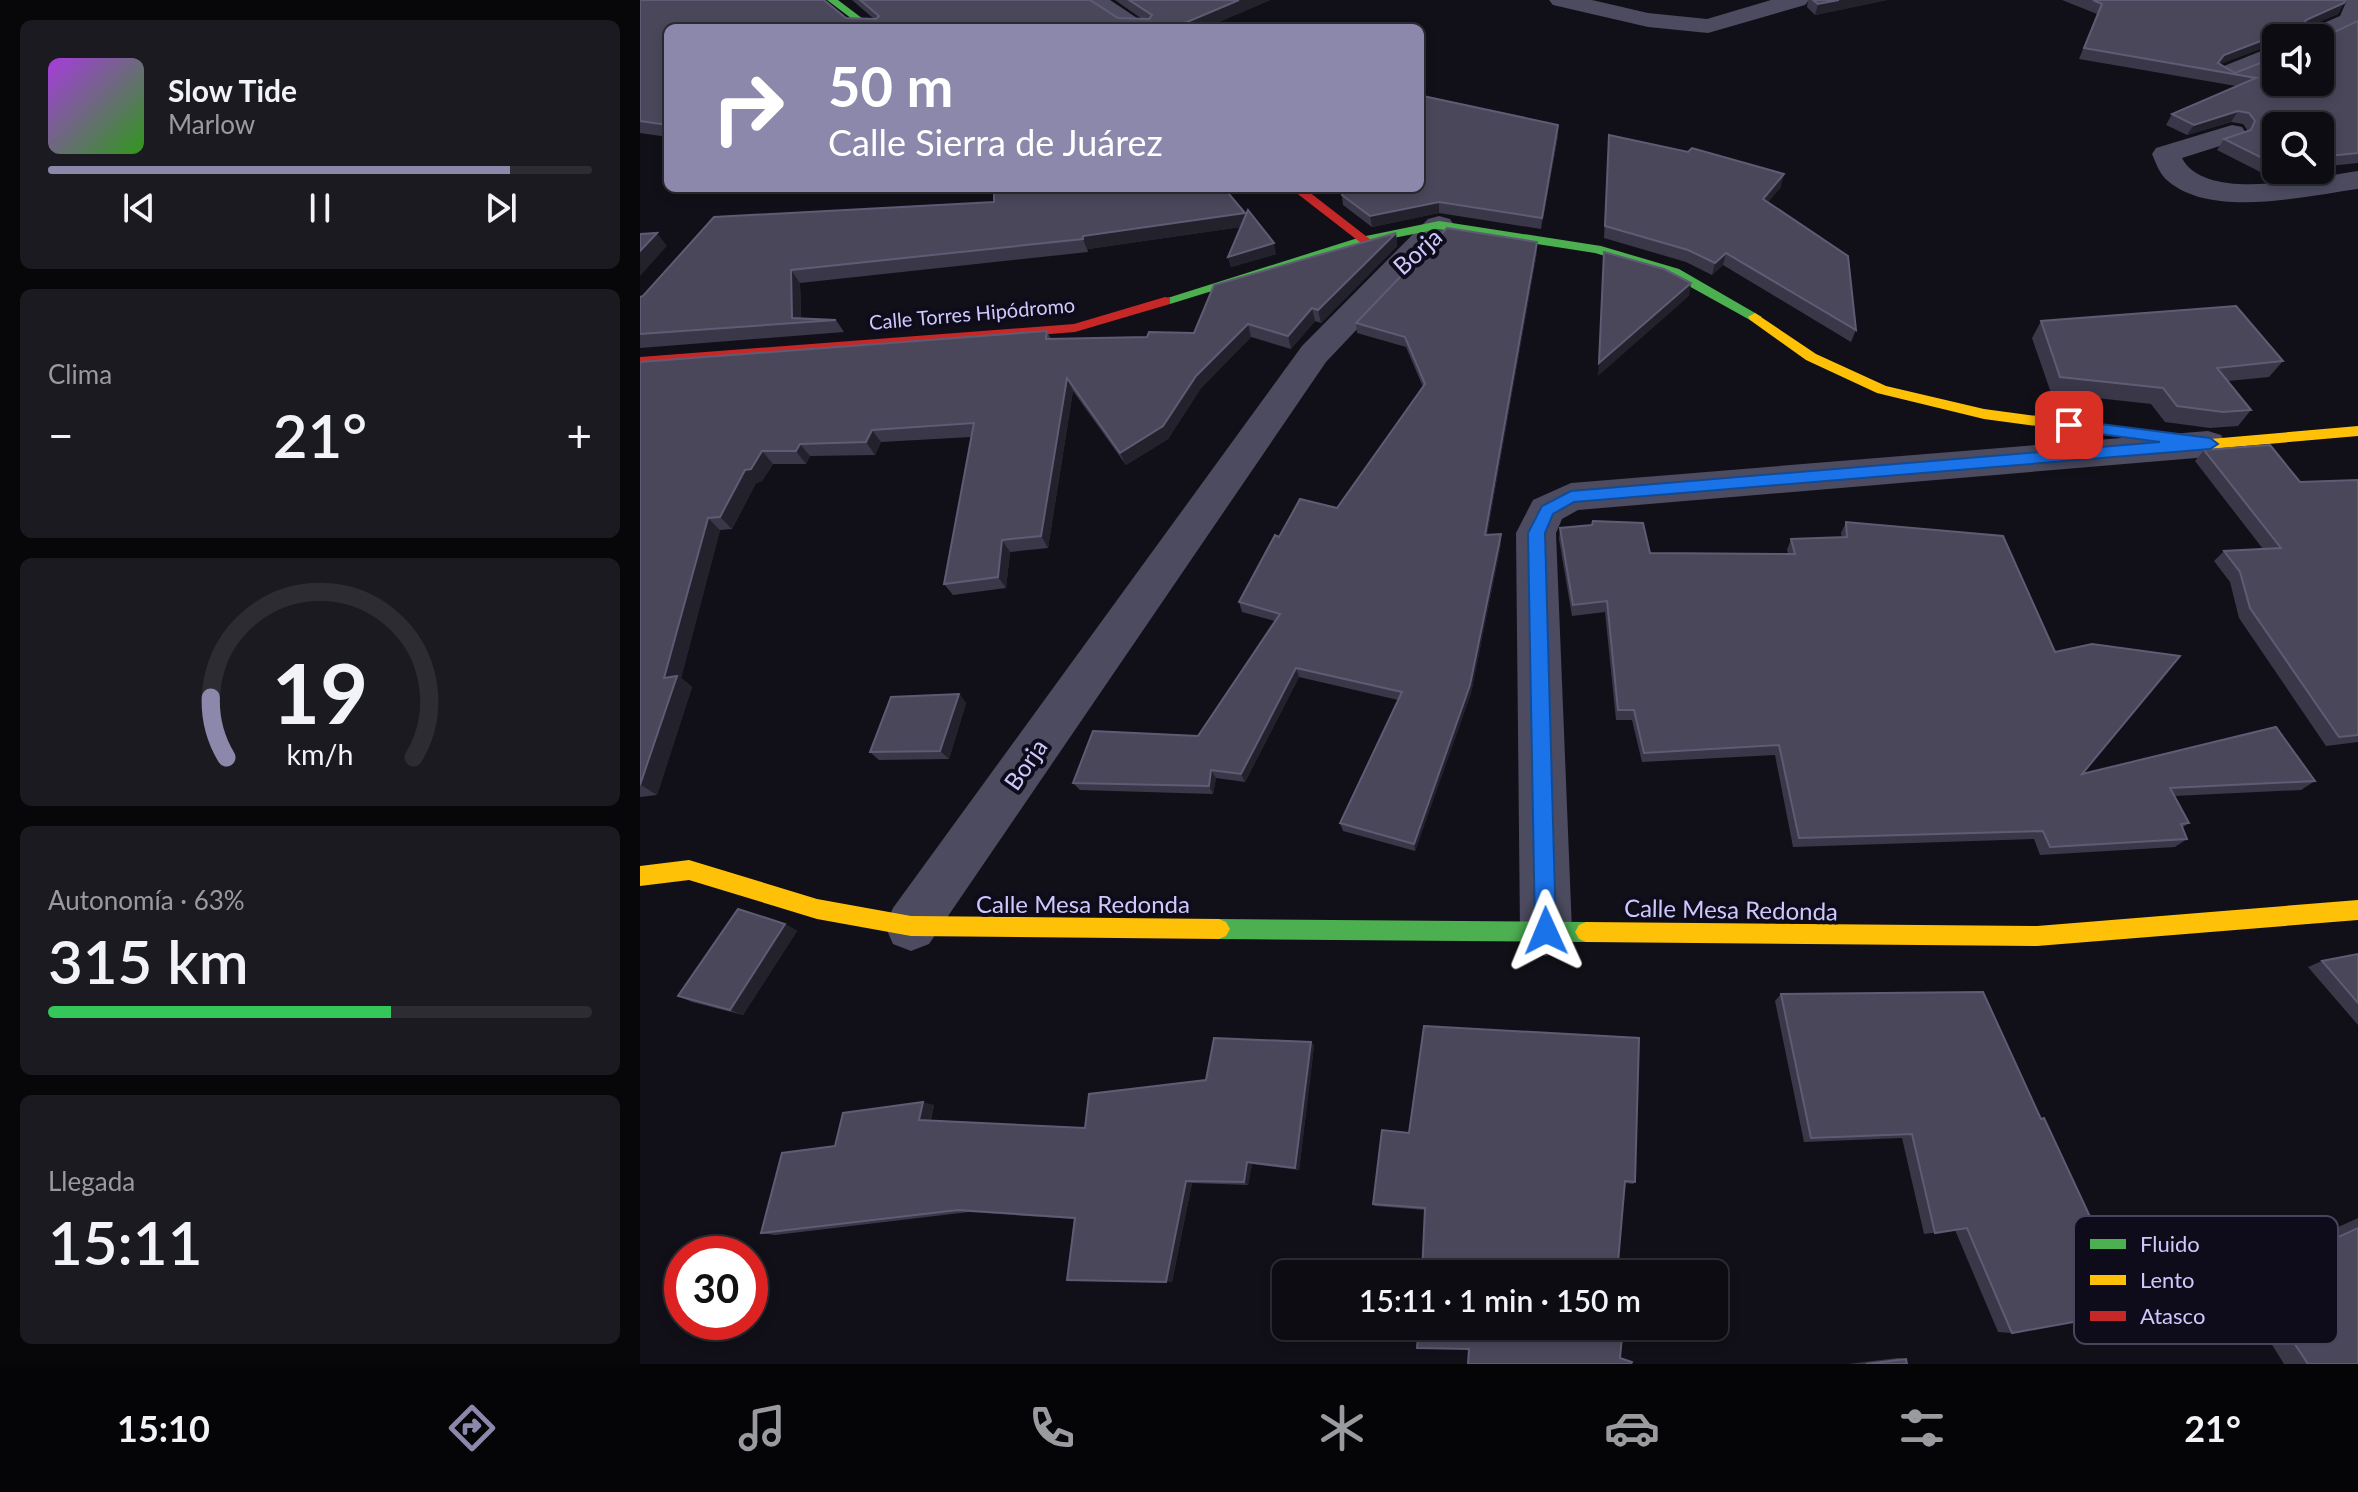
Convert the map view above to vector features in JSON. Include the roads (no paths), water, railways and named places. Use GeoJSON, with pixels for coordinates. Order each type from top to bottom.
{"type":"FeatureCollection","features":[{"type":"Feature","properties":{"kind":"street"},"geometry":{"type":"LineString","coordinates":[[832,0],[865,24]]}},
{"type":"Feature","properties":{"kind":"street"},"geometry":{"type":"LineString","coordinates":[[1093,0],[1133,24]]}},
{"type":"Feature","properties":{"kind":"street"},"geometry":{"type":"LineString","coordinates":[[1561,0],[1648,20],[1708,26],[1797,0]]}},
{"type":"Feature","properties":{"kind":"street"},"geometry":{"type":"LineString","coordinates":[[2334,27],[2350,20],[2358,1]]}},
{"type":"Feature","properties":{"kind":"street"},"geometry":{"type":"LineString","coordinates":[[2228,73],[2262,59]]}},
{"type":"Feature","properties":{"kind":"street"},"geometry":{"type":"LineString","coordinates":[[2232,133],[2166,154],[2169,168],[2178,178],[2213,192],[2236,195],[2358,180]]}},
{"type":"Feature","properties":{"kind":"street"},"geometry":{"type":"LineString","coordinates":[[1304,192],[1365,240]]}},
{"type":"Feature","properties":{"kind":"street","name":"Calle Torres Hipódromo"},"geometry":{"type":"LineString","coordinates":[[640,362],[1075,328],[1365,240],[1439,225]]}},
{"type":"Feature","properties":{"kind":"street","name":"Borja"},"geometry":{"type":"LineString","coordinates":[[911,926],[1314,354],[1439,225],[1597,249],[1674,272],[1738,305],[1811,357],[1882,390],[1984,414],[2210,444],[2358,431]]}},
{"type":"Feature","properties":{"kind":"street"},"geometry":{"type":"LineString","coordinates":[[1546,931],[1536,533],[1547,510],[1571,497],[2210,444]]}},
{"type":"Feature","properties":{"kind":"street","name":"Calle Mesa Redonda"},"geometry":{"type":"LineString","coordinates":[[640,876],[689,870],[817,909],[911,926],[2037,936],[2358,910]]}}]}
